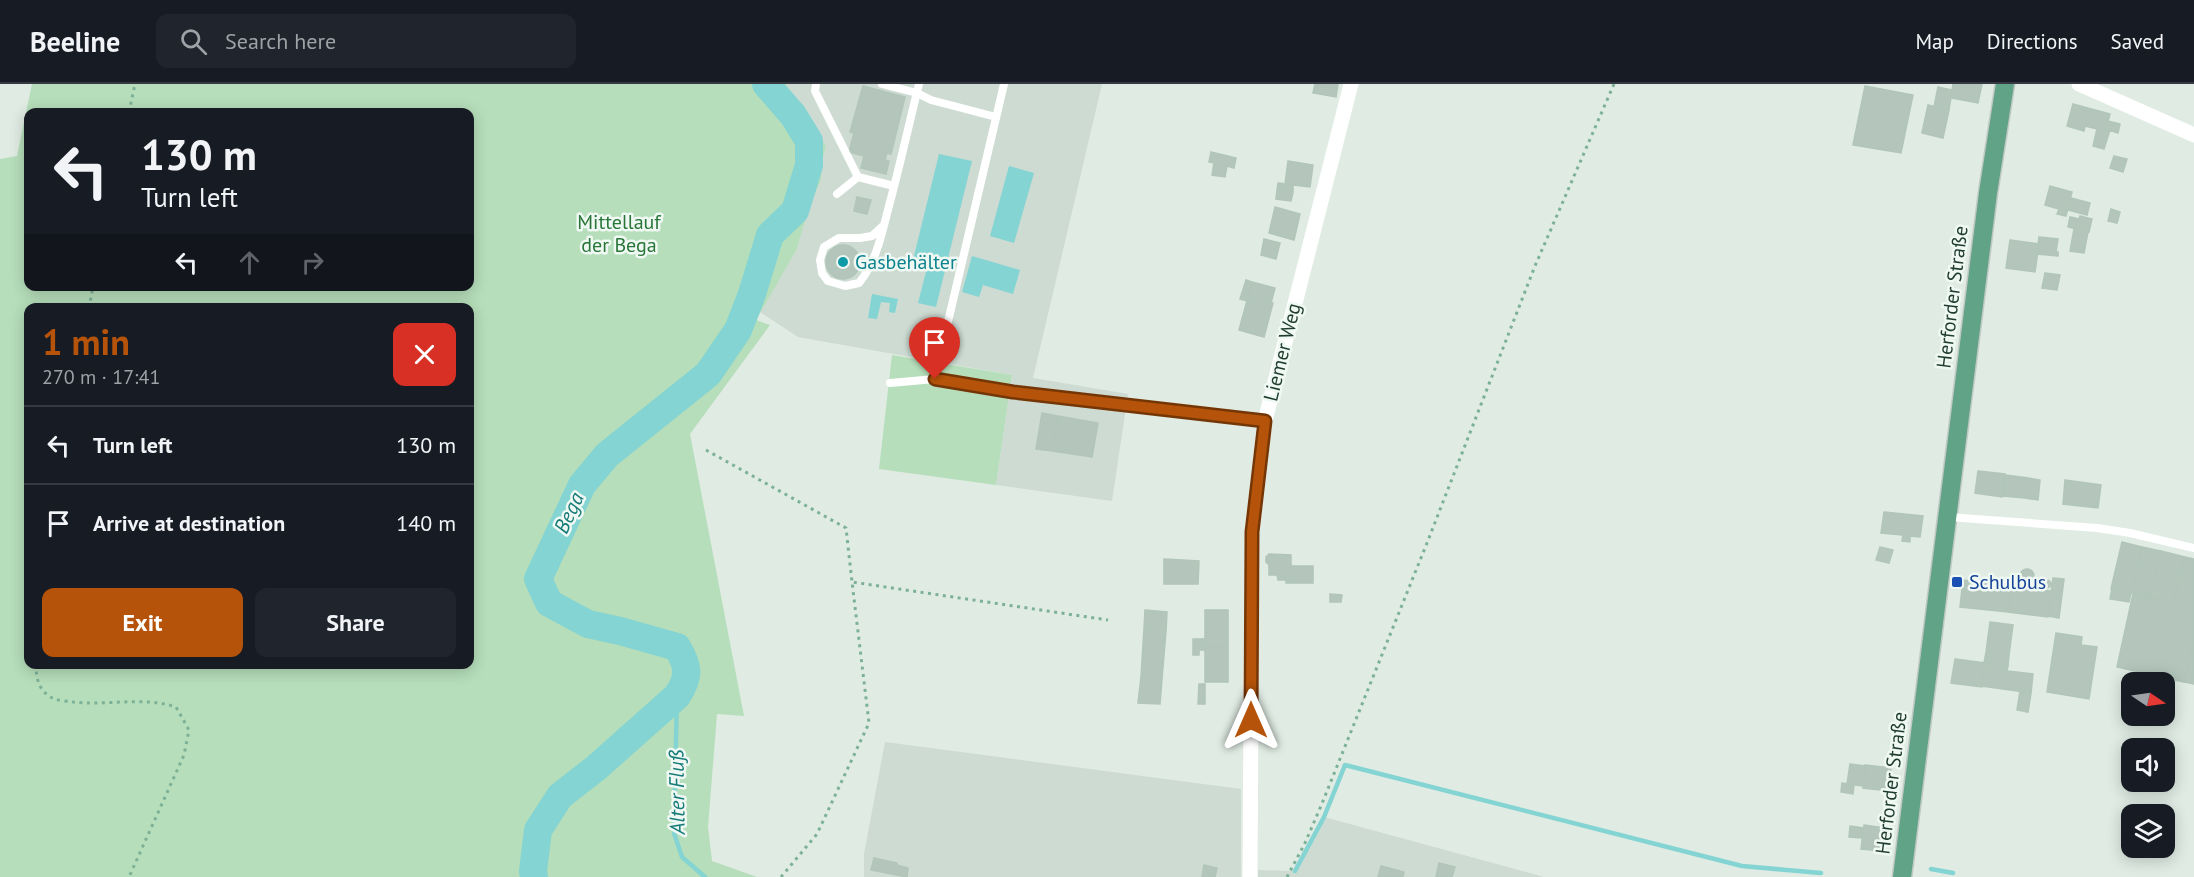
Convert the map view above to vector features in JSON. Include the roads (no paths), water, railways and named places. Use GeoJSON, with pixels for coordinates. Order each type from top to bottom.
{"type":"FeatureCollection","features":[{"type":"Feature","properties":{"kind":"main road","name":"Herforder Straße"},"geometry":{"type":"LineString","coordinates":[[1902,877],[1987,200],[2005,84]]}},
{"type":"Feature","properties":{"kind":"street","name":"Liemer Weg"},"geometry":{"type":"LineString","coordinates":[[1250,877],[1252,532],[1265,421],[1351,84]]}},
{"type":"Feature","properties":{"kind":"street"},"geometry":{"type":"LineString","coordinates":[[2079,84],[2194,135]]}},
{"type":"Feature","properties":{"kind":"lane"},"geometry":{"type":"LineString","coordinates":[[816,84],[815,91],[858,177],[894,186]]}},
{"type":"Feature","properties":{"kind":"lane"},"geometry":{"type":"LineString","coordinates":[[882,84],[918,88],[931,100],[996,117]]}},
{"type":"Feature","properties":{"kind":"lane"},"geometry":{"type":"LineString","coordinates":[[947,326],[1004,84]]}},
{"type":"Feature","properties":{"kind":"lane"},"geometry":{"type":"LineString","coordinates":[[884,225],[872,236],[839,238],[824,248],[820,260],[822,273],[828,281],[845,286],[860,283],[870,269],[884,225],[918,88]]}},
{"type":"Feature","properties":{"kind":"lane"},"geometry":{"type":"LineString","coordinates":[[837,195],[858,177]]}},
{"type":"Feature","properties":{"kind":"lane"},"geometry":{"type":"LineString","coordinates":[[890,383],[935,379],[1013,392],[1265,421]]}},
{"type":"Feature","properties":{"kind":"lane"},"geometry":{"type":"LineString","coordinates":[[1948,517],[2097,528],[2194,548]]}},
{"type":"Feature","properties":{"kind":"water"},"geometry":{"type":"Polygon","coordinates":[[[939,154],[972,161],[936,307],[918,303],[928,264],[913,260],[939,154]]]}},
{"type":"Feature","properties":{"kind":"water"},"geometry":{"type":"Polygon","coordinates":[[[1009,166],[1034,173],[1014,243],[990,236],[1009,166]]]}},
{"type":"Feature","properties":{"kind":"water"},"geometry":{"type":"Polygon","coordinates":[[[972,256],[1020,270],[1013,294],[983,285],[979,297],[962,292],[972,256]]]}},
{"type":"Feature","properties":{"kind":"water"},"geometry":{"type":"Polygon","coordinates":[[[872,294],[898,299],[895,313],[889,312],[890,303],[881,302],[877,319],[868,318],[872,294]]]}},
{"type":"Feature","properties":{"kind":"waterway","name":"Bega"},"geometry":{"type":"LineString","coordinates":[[534,877],[538,830],[560,796],[596,768],[677,696],[686,677],[686,666],[677,647],[588,624],[549,603],[538,579],[582,485],[607,455],[708,374],[738,330],[770,235],[795,211],[809,165],[809,141],[793,115],[766,84]]}},
{"type":"Feature","properties":{"kind":"waterway","name":"Alter Fluß"},"geometry":{"type":"LineString","coordinates":[[677,696],[674,833],[682,857],[705,877]]}},
{"type":"Feature","properties":{"kind":"waterway"},"geometry":{"type":"LineString","coordinates":[[1295,871],[1324,817],[1345,765],[1742,866],[1821,873]]}},
{"type":"Feature","properties":{"kind":"waterway"},"geometry":{"type":"LineString","coordinates":[[1931,869],[1953,873]]}},
{"type":"Feature","properties":{"kind":"place","name":"Gasbehälter"},"geometry":{"type":"Point","coordinates":[843,262]}},
{"type":"Feature","properties":{"kind":"place","name":"Schulbus"},"geometry":{"type":"Point","coordinates":[1957,582]}},
{"type":"Feature","properties":{"kind":"park label","name":"Mittellauf der Bega"},"geometry":{"type":"Point","coordinates":[619,234]}}]}
